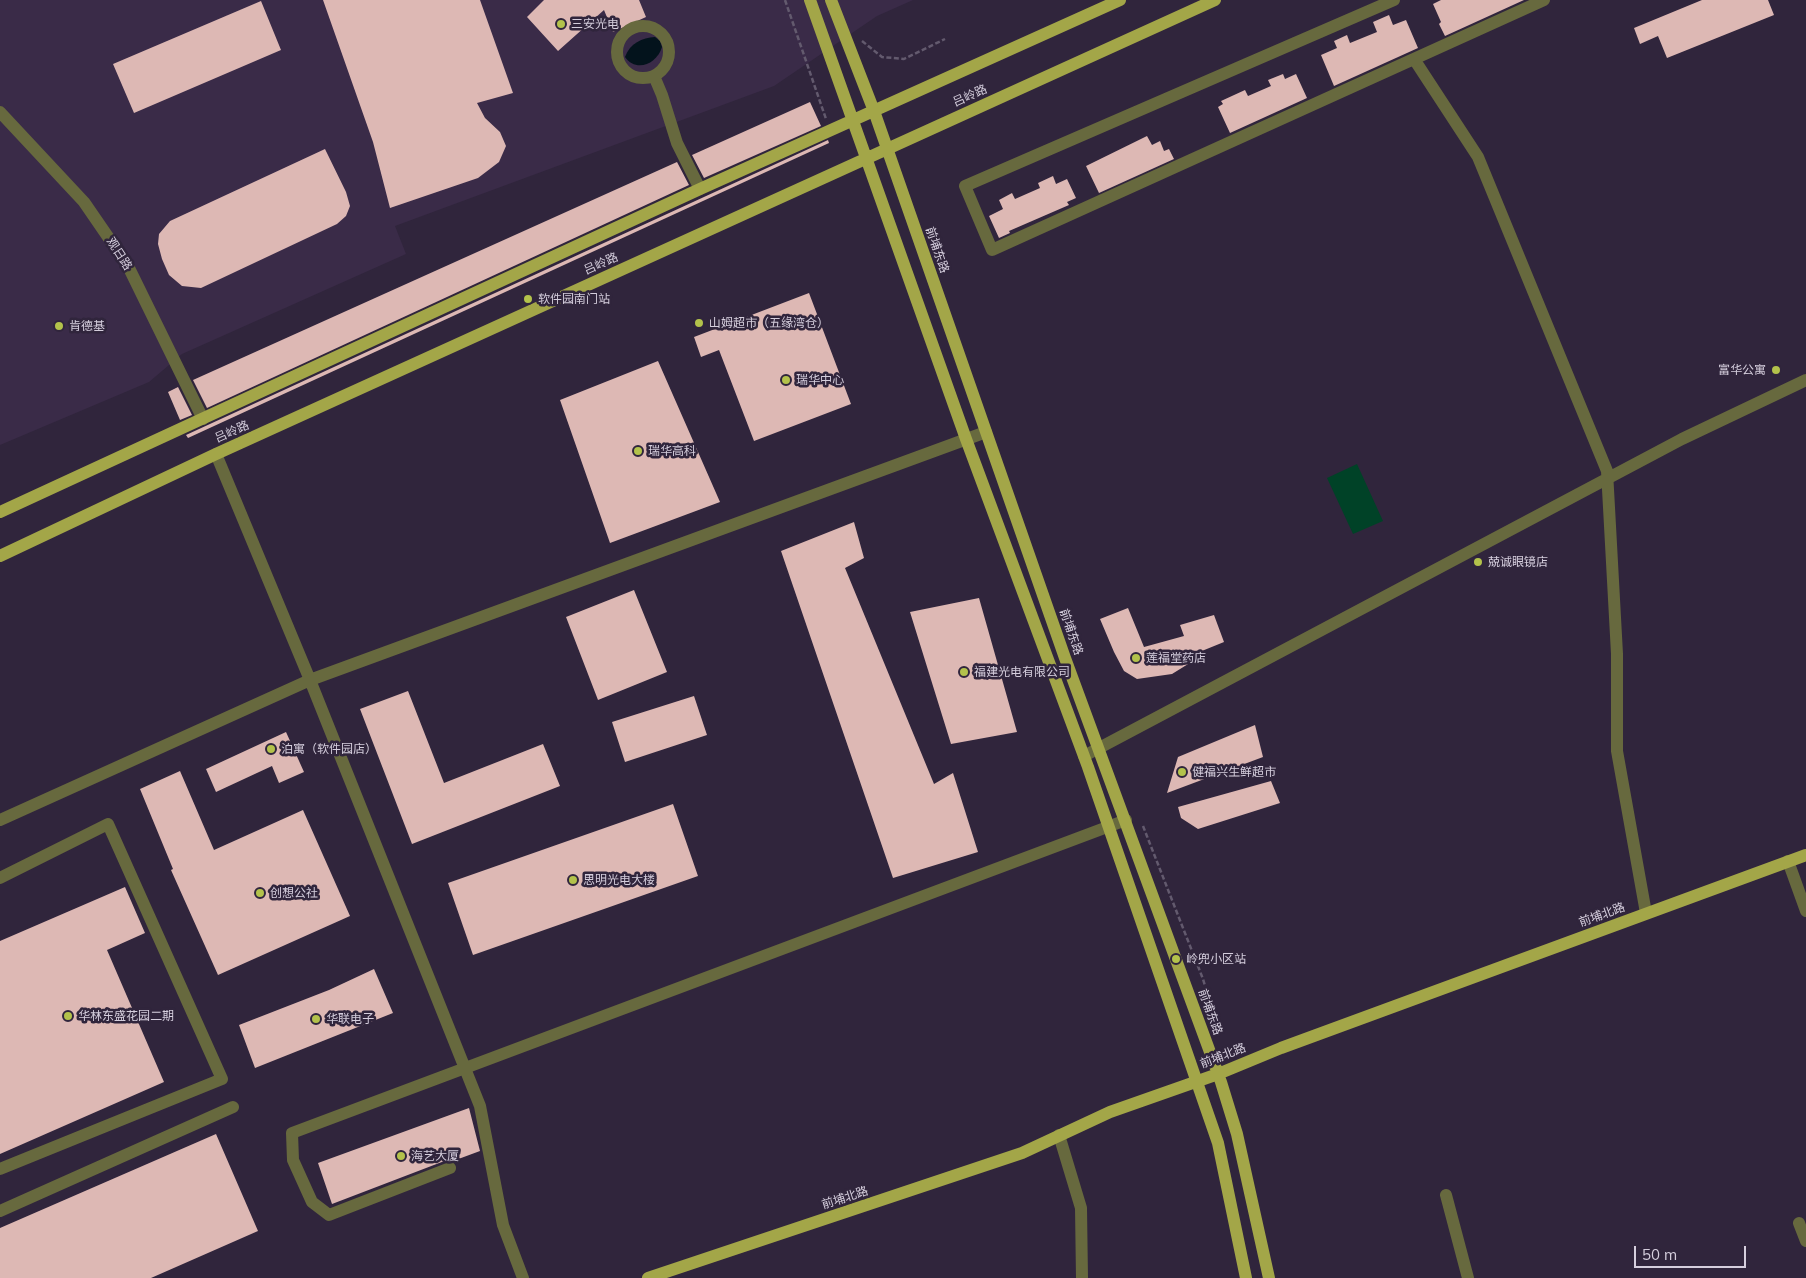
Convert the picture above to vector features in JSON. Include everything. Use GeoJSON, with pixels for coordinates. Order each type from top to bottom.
{"type":"FeatureCollection","features":[{"type":"Feature","properties":{"kind":"main road"},"geometry":{"type":"LineString","coordinates":[[810,0],[966,439],[1109,826],[1218,1143],[1246,1278]]}},
{"type":"Feature","properties":{"kind":"main road","name":"前埔东路"},"geometry":{"type":"LineString","coordinates":[[831,0],[874,111],[986,432],[1218,1074],[1237,1134],[1269,1278]]}},
{"type":"Feature","properties":{"kind":"main road","name":"吕岭路"},"geometry":{"type":"LineString","coordinates":[[0,512],[700,189],[1120,0]]}},
{"type":"Feature","properties":{"kind":"main road","name":"吕岭路"},"geometry":{"type":"LineString","coordinates":[[0,556],[216,454],[1215,0]]}},
{"type":"Feature","properties":{"kind":"main road","name":"前埔北路"},"geometry":{"type":"LineString","coordinates":[[648,1278],[1022,1153],[1110,1112],[1196,1080],[1218,1074],[1281,1048],[1806,855]]}},
{"type":"Feature","properties":{"kind":"street"},"geometry":{"type":"LineString","coordinates":[[1394,0],[965,186],[992,250],[1544,0]]}},
{"type":"Feature","properties":{"kind":"street"},"geometry":{"type":"LineString","coordinates":[[651,27],[659,31],[667,41],[669,56],[667,64],[654,76],[645,78],[631,76],[620,64],[617,50],[619,41],[633,28],[651,27]]}},
{"type":"Feature","properties":{"kind":"street"},"geometry":{"type":"LineString","coordinates":[[1414,59],[1478,157],[1608,471],[1617,654],[1617,751],[1646,913]]}},
{"type":"Feature","properties":{"kind":"street"},"geometry":{"type":"LineString","coordinates":[[654,76],[677,143],[700,189]]}},
{"type":"Feature","properties":{"kind":"street","name":"观日路"},"geometry":{"type":"LineString","coordinates":[[0,112],[84,202],[128,266],[203,419]]}},
{"type":"Feature","properties":{"kind":"street"},"geometry":{"type":"LineString","coordinates":[[1084,756],[1682,439],[1806,380]]}},
{"type":"Feature","properties":{"kind":"street"},"geometry":{"type":"LineString","coordinates":[[0,820],[310,680],[986,432]]}},
{"type":"Feature","properties":{"kind":"street"},"geometry":{"type":"LineString","coordinates":[[216,454],[310,680],[480,1106],[503,1226],[523,1278]]}},
{"type":"Feature","properties":{"kind":"street"},"geometry":{"type":"LineString","coordinates":[[450,1168],[329,1215],[312,1202],[293,1160],[292,1133],[1126,820]]}},
{"type":"Feature","properties":{"kind":"street"},"geometry":{"type":"LineString","coordinates":[[0,878],[108,824],[222,1079],[0,1169]]}},
{"type":"Feature","properties":{"kind":"street"},"geometry":{"type":"LineString","coordinates":[[1788,862],[1806,911]]}},
{"type":"Feature","properties":{"kind":"street"},"geometry":{"type":"LineString","coordinates":[[0,1211],[233,1107]]}},
{"type":"Feature","properties":{"kind":"street"},"geometry":{"type":"LineString","coordinates":[[1059,1135],[1081,1208],[1082,1278]]}},
{"type":"Feature","properties":{"kind":"street"},"geometry":{"type":"LineString","coordinates":[[1446,1195],[1468,1278]]}},
{"type":"Feature","properties":{"kind":"street"},"geometry":{"type":"LineString","coordinates":[[1800,1223],[1806,1241]]}},
{"type":"Feature","properties":{"kind":"path"},"geometry":{"type":"LineString","coordinates":[[785,0],[830,130]]}},
{"type":"Feature","properties":{"kind":"path"},"geometry":{"type":"LineString","coordinates":[[858,34],[862,41],[882,57],[904,59],[946,39]]}},
{"type":"Feature","properties":{"kind":"shaded area"},"geometry":{"type":"Polygon","coordinates":[[[0,0],[913,0],[877,16],[774,86],[395,226],[406,254],[182,354],[149,382],[0,445],[0,0]]]}},
{"type":"Feature","properties":{"kind":"green space"},"geometry":{"type":"Polygon","coordinates":[[[1357,464],[1383,521],[1353,534],[1327,478],[1357,464]]]}},
{"type":"Feature","properties":{"kind":"water"},"geometry":{"type":"Polygon","coordinates":[[[655,37],[660,41],[662,47],[656,58],[651,62],[635,65],[625,57],[630,48],[637,42],[655,37]]]}},
{"type":"Feature","properties":{"kind":"building"},"geometry":{"type":"Polygon","coordinates":[[[323,0],[480,0],[513,93],[477,103],[485,118],[500,132],[506,146],[499,162],[478,178],[390,208],[373,142],[323,0]]]}},
{"type":"Feature","properties":{"kind":"building","name":"三安光电"},"geometry":{"type":"Polygon","coordinates":[[[544,0],[639,0],[646,17],[613,32],[604,10],[558,51],[527,17],[544,0]]]}},
{"type":"Feature","properties":{"kind":"building"},"geometry":{"type":"Polygon","coordinates":[[[1441,0],[1524,0],[1445,36],[1433,4],[1441,0]]]}},
{"type":"Feature","properties":{"kind":"building"},"geometry":{"type":"Polygon","coordinates":[[[1702,0],[1768,0],[1774,15],[1667,58],[1658,36],[1640,44],[1634,28],[1702,0]]]}},
{"type":"Feature","properties":{"kind":"building"},"geometry":{"type":"Polygon","coordinates":[[[261,1],[281,50],[134,113],[113,64],[261,1]]]}},
{"type":"Feature","properties":{"kind":"building"},"geometry":{"type":"Polygon","coordinates":[[[1389,15],[1393,25],[1406,20],[1418,48],[1334,86],[1321,55],[1337,48],[1334,41],[1347,35],[1350,43],[1377,32],[1373,22],[1389,15]]]}},
{"type":"Feature","properties":{"kind":"building"},"geometry":{"type":"Polygon","coordinates":[[[1283,74],[1285,79],[1296,74],[1307,98],[1230,133],[1218,107],[1223,104],[1221,101],[1245,90],[1248,96],[1271,86],[1268,80],[1283,74]]]}},
{"type":"Feature","properties":{"kind":"building"},"geometry":{"type":"Polygon","coordinates":[[[810,102],[821,126],[704,178],[692,155],[810,102]]]}},
{"type":"Feature","properties":{"kind":"building"},"geometry":{"type":"Polygon","coordinates":[[[1147,136],[1152,145],[1160,141],[1164,151],[1169,149],[1174,159],[1099,193],[1086,166],[1147,136]]]}},
{"type":"Feature","properties":{"kind":"building"},"geometry":{"type":"Polygon","coordinates":[[[828,140],[829,143],[188,438],[186,435],[828,140]]]}},
{"type":"Feature","properties":{"kind":"building"},"geometry":{"type":"Polygon","coordinates":[[[325,149],[346,192],[350,206],[346,216],[337,224],[201,288],[182,286],[169,275],[158,244],[159,234],[170,221],[325,149]]]}},
{"type":"Feature","properties":{"kind":"building"},"geometry":{"type":"Polygon","coordinates":[[[677,162],[689,185],[207,408],[193,380],[677,162]]]}},
{"type":"Feature","properties":{"kind":"building"},"geometry":{"type":"Polygon","coordinates":[[[1053,176],[1056,184],[1067,179],[1076,198],[1067,202],[1069,205],[1009,231],[1010,233],[999,238],[989,216],[1003,209],[999,200],[1012,193],[1015,199],[1040,188],[1038,183],[1053,176]]]}},
{"type":"Feature","properties":{"kind":"building","name":"瑞华中心"},"geometry":{"type":"Polygon","coordinates":[[[809,293],[851,404],[754,441],[719,350],[701,357],[694,337],[809,293]]]}},
{"type":"Feature","properties":{"kind":"building","name":"瑞华高科"},"geometry":{"type":"Polygon","coordinates":[[[658,361],[720,502],[610,543],[560,400],[658,361]]]}},
{"type":"Feature","properties":{"kind":"building"},"geometry":{"type":"Polygon","coordinates":[[[178,387],[192,415],[180,420],[168,392],[178,387]]]}},
{"type":"Feature","properties":{"kind":"building"},"geometry":{"type":"Polygon","coordinates":[[[854,522],[864,558],[845,568],[934,784],[953,773],[978,852],[893,878],[781,551],[854,522]]]}},
{"type":"Feature","properties":{"kind":"building"},"geometry":{"type":"Polygon","coordinates":[[[634,590],[667,672],[598,700],[566,617],[634,590]]]}},
{"type":"Feature","properties":{"kind":"building","name":"福建光电有限公司"},"geometry":{"type":"Polygon","coordinates":[[[979,598],[1017,732],[951,744],[910,612],[979,598]]]}},
{"type":"Feature","properties":{"kind":"building"},"geometry":{"type":"Polygon","coordinates":[[[1128,608],[1144,647],[1184,636],[1180,625],[1214,615],[1224,642],[1192,655],[1193,661],[1172,674],[1137,679],[1124,671],[1100,619],[1128,608]]]}},
{"type":"Feature","properties":{"kind":"building"},"geometry":{"type":"Polygon","coordinates":[[[408,691],[444,783],[543,744],[560,786],[412,844],[360,709],[408,691]]]}},
{"type":"Feature","properties":{"kind":"building"},"geometry":{"type":"Polygon","coordinates":[[[694,696],[707,735],[625,762],[612,722],[694,696]]]}},
{"type":"Feature","properties":{"kind":"building"},"geometry":{"type":"Polygon","coordinates":[[[1255,725],[1263,757],[1167,793],[1178,757],[1255,725]]]}},
{"type":"Feature","properties":{"kind":"building","name":"泊寓（软件园店）"},"geometry":{"type":"Polygon","coordinates":[[[286,732],[304,772],[279,783],[272,766],[216,792],[206,769],[286,732]]]}},
{"type":"Feature","properties":{"kind":"building","name":"创想公社"},"geometry":{"type":"Polygon","coordinates":[[[180,771],[214,850],[303,810],[350,916],[218,975],[171,870],[173,869],[140,789],[180,771]]]}},
{"type":"Feature","properties":{"kind":"building"},"geometry":{"type":"Polygon","coordinates":[[[1271,781],[1280,803],[1198,829],[1181,818],[1178,807],[1271,781]]]}},
{"type":"Feature","properties":{"kind":"building","name":"思明光电大楼"},"geometry":{"type":"Polygon","coordinates":[[[673,804],[698,876],[473,955],[448,883],[673,804]]]}},
{"type":"Feature","properties":{"kind":"building","name":"华林东盛花园二期"},"geometry":{"type":"Polygon","coordinates":[[[125,887],[145,933],[107,950],[164,1082],[0,1154],[0,941],[125,887]]]}},
{"type":"Feature","properties":{"kind":"building","name":"华联电子"},"geometry":{"type":"Polygon","coordinates":[[[374,969],[393,1013],[255,1068],[239,1025],[329,990],[374,969]]]}},
{"type":"Feature","properties":{"kind":"building","name":"海艺大厦"},"geometry":{"type":"Polygon","coordinates":[[[469,1108],[480,1151],[453,1161],[447,1160],[332,1204],[318,1163],[469,1108]]]}},
{"type":"Feature","properties":{"kind":"building"},"geometry":{"type":"Polygon","coordinates":[[[216,1134],[258,1231],[151,1278],[0,1278],[0,1228],[216,1134]]]}},
{"type":"Feature","properties":{"kind":"place","name":"三安光电"},"geometry":{"type":"Point","coordinates":[561,24]}},
{"type":"Feature","properties":{"kind":"place","name":"软件园南门站"},"geometry":{"type":"Point","coordinates":[528,299]}},
{"type":"Feature","properties":{"kind":"place","name":"山姆超市（五缘湾仓）"},"geometry":{"type":"Point","coordinates":[699,323]}},
{"type":"Feature","properties":{"kind":"place","name":"肯德基"},"geometry":{"type":"Point","coordinates":[59,326]}},
{"type":"Feature","properties":{"kind":"place","name":"富华公寓"},"geometry":{"type":"Point","coordinates":[1776,370]}},
{"type":"Feature","properties":{"kind":"place","name":"瑞华中心"},"geometry":{"type":"Point","coordinates":[786,380]}},
{"type":"Feature","properties":{"kind":"place","name":"瑞华高科"},"geometry":{"type":"Point","coordinates":[638,451]}},
{"type":"Feature","properties":{"kind":"place","name":"兢诚眼镜店"},"geometry":{"type":"Point","coordinates":[1478,562]}},
{"type":"Feature","properties":{"kind":"place","name":"莲福堂药店"},"geometry":{"type":"Point","coordinates":[1136,658]}},
{"type":"Feature","properties":{"kind":"place","name":"福建光电有限公司"},"geometry":{"type":"Point","coordinates":[964,672]}},
{"type":"Feature","properties":{"kind":"place","name":"泊寓（软件园店）"},"geometry":{"type":"Point","coordinates":[271,749]}},
{"type":"Feature","properties":{"kind":"place","name":"健福兴生鲜超市"},"geometry":{"type":"Point","coordinates":[1182,772]}},
{"type":"Feature","properties":{"kind":"place","name":"思明光电大楼"},"geometry":{"type":"Point","coordinates":[573,880]}},
{"type":"Feature","properties":{"kind":"place","name":"创想公社"},"geometry":{"type":"Point","coordinates":[260,893]}},
{"type":"Feature","properties":{"kind":"place","name":"岭兜小区站"},"geometry":{"type":"Point","coordinates":[1176,959]}},
{"type":"Feature","properties":{"kind":"place","name":"华林东盛花园二期"},"geometry":{"type":"Point","coordinates":[68,1016]}},
{"type":"Feature","properties":{"kind":"place","name":"华联电子"},"geometry":{"type":"Point","coordinates":[316,1019]}},
{"type":"Feature","properties":{"kind":"place","name":"海艺大厦"},"geometry":{"type":"Point","coordinates":[401,1156]}}]}
